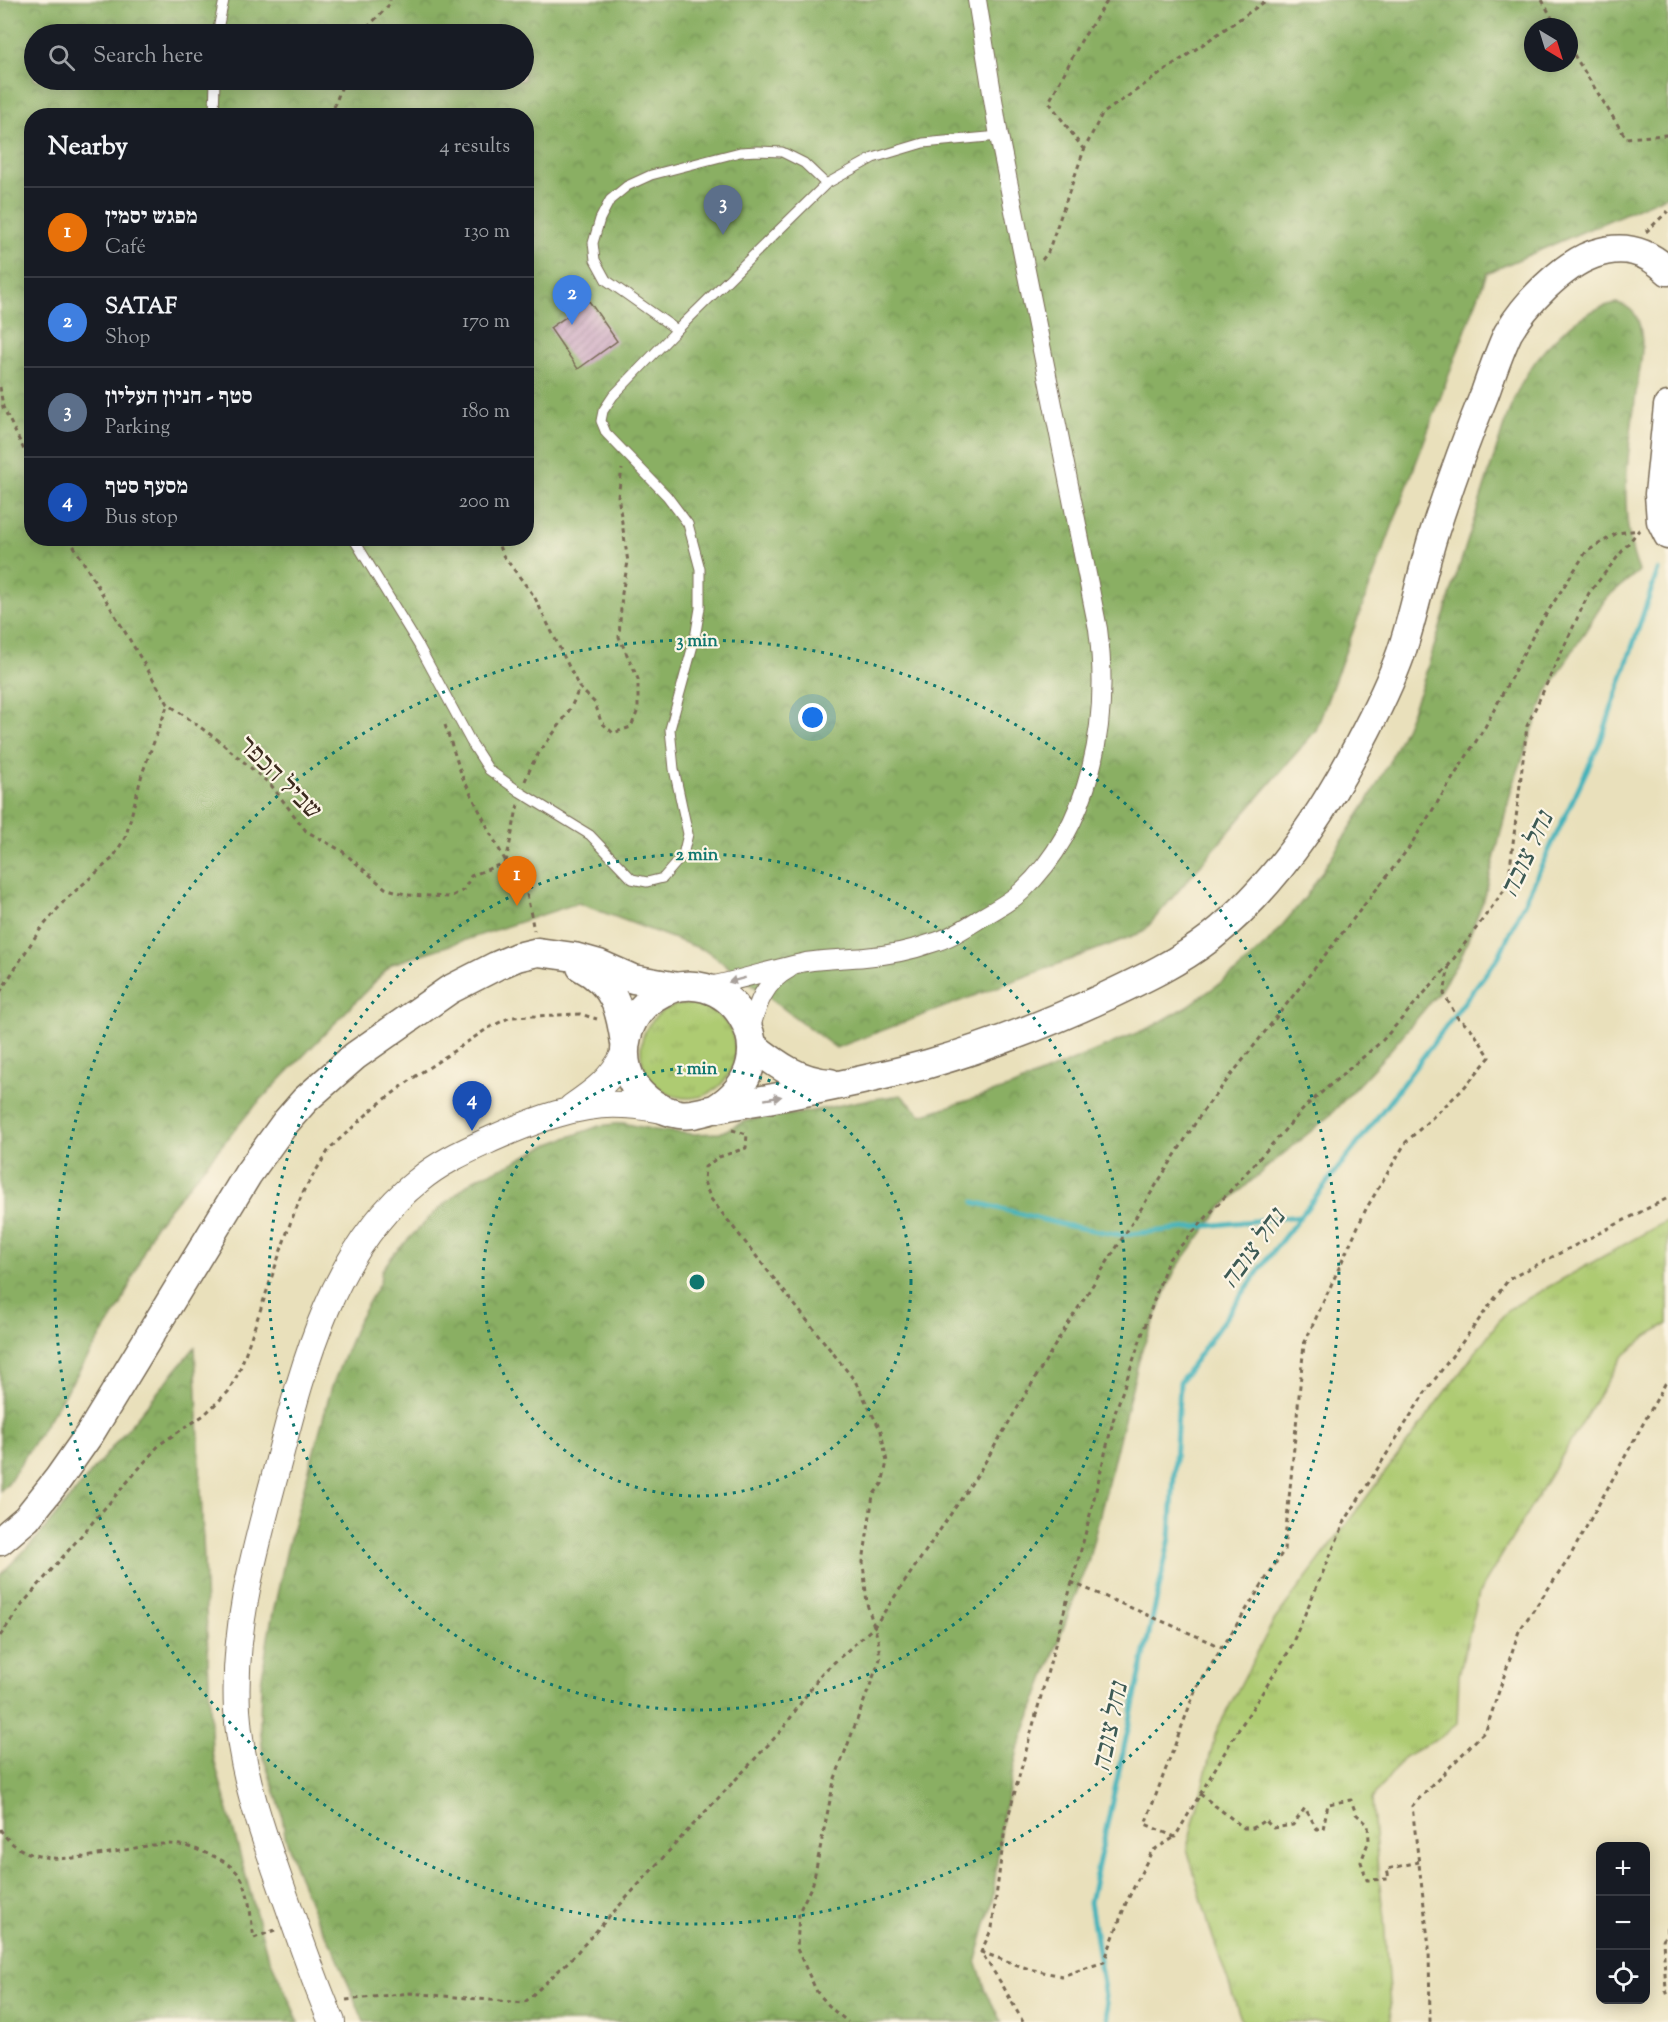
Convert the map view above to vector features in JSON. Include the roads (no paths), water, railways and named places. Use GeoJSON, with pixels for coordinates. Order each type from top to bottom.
{"type":"FeatureCollection","features":[{"type":"Feature","properties":{"kind":"main road"},"geometry":{"type":"LineString","coordinates":[[328,2012],[258,1819],[244,1760],[237,1712],[237,1656],[247,1581],[295,1401],[320,1325],[339,1281],[361,1243],[388,1209],[418,1180],[454,1157],[512,1130],[564,1112],[601,1105],[621,1104],[722,1119],[791,1095],[910,1068],[983,1047],[1080,1008],[1142,980],[1210,938],[1276,873],[1345,771],[1386,691],[1405,639],[1434,532],[1479,406],[1509,333],[1533,300],[1563,271],[1583,257],[1610,248],[1631,249],[1656,260],[1668,271]]}},
{"type":"Feature","properties":{"kind":"main road"},"geometry":{"type":"LineString","coordinates":[[1668,406],[1659,494],[1661,521],[1668,535]]}},
{"type":"Feature","properties":{"kind":"main road"},"geometry":{"type":"LineString","coordinates":[[0,1541],[27,1518],[91,1432],[248,1174],[285,1123],[305,1100],[355,1056],[449,990],[517,957],[548,953],[599,964],[633,979],[717,993],[742,1015],[751,1038],[752,1061],[739,1090],[728,1101],[722,1119]]}},
{"type":"Feature","properties":{"kind":"main road"},"geometry":{"type":"LineString","coordinates":[[548,953],[586,969],[611,993],[620,1011],[628,1071],[636,1087],[648,1101],[663,1110]]}},
{"type":"Feature","properties":{"kind":"main road"},"geometry":{"type":"LineString","coordinates":[[564,1112],[604,1083],[617,1069],[625,1049],[630,1023],[642,1007],[658,994],[690,987]]}},
{"type":"Feature","properties":{"kind":"main road"},"geometry":{"type":"LineString","coordinates":[[751,1038],[779,1066],[806,1080],[837,1083],[854,1081]]}},
{"type":"Feature","properties":{"kind":"street"},"geometry":{"type":"LineString","coordinates":[[690,987],[744,979],[776,968],[814,961],[867,957],[916,948],[951,936],[1020,893],[1053,856],[1072,823],[1084,792],[1101,709],[1102,659],[1098,629],[999,136],[977,0]]}},
{"type":"Feature","properties":{"kind":"street"},"geometry":{"type":"LineString","coordinates":[[751,1038],[756,1006],[772,981],[798,965],[814,961]]}},
{"type":"Feature","properties":{"kind":"lane"},"geometry":{"type":"LineString","coordinates":[[219,24],[224,0]]}},
{"type":"Feature","properties":{"kind":"lane"},"geometry":{"type":"LineString","coordinates":[[214,108],[215,90]]}},
{"type":"Feature","properties":{"kind":"lane"},"geometry":{"type":"LineString","coordinates":[[358,546],[419,646],[471,742],[489,770],[590,835],[632,879],[647,882],[663,878],[683,855],[688,834],[674,769],[670,729],[695,638],[700,608],[700,569],[688,524],[667,496],[606,433],[601,421],[603,411],[613,396],[677,330],[826,184],[873,158],[923,143],[999,136]]}},
{"type":"Feature","properties":{"kind":"lane"},"geometry":{"type":"LineString","coordinates":[[677,330],[606,280],[595,261],[593,243],[600,219],[610,200],[627,186],[651,175],[749,151],[782,152],[804,163],[826,184]]}},
{"type":"Feature","properties":{"kind":"waterway","name":"נחל צובה"},"geometry":{"type":"LineString","coordinates":[[1109,2022],[1090,1902],[1170,1538],[1180,1382],[1267,1259],[1499,956],[1601,740],[1658,570]]}},
{"type":"Feature","properties":{"kind":"waterway"},"geometry":{"type":"LineString","coordinates":[[974,1202],[1064,1225],[1121,1235],[1300,1216]]}},
{"type":"Feature","properties":{"kind":"place","name":"סטף - חניון העליון"},"geometry":{"type":"Point","coordinates":[723,235]}},
{"type":"Feature","properties":{"kind":"place","name":"SATAF"},"geometry":{"type":"Point","coordinates":[572,325]}},
{"type":"Feature","properties":{"kind":"place","name":"מפגש יסמין"},"geometry":{"type":"Point","coordinates":[517,906]}},
{"type":"Feature","properties":{"kind":"place","name":"מסעף סטף"},"geometry":{"type":"Point","coordinates":[472,1131]}}]}
